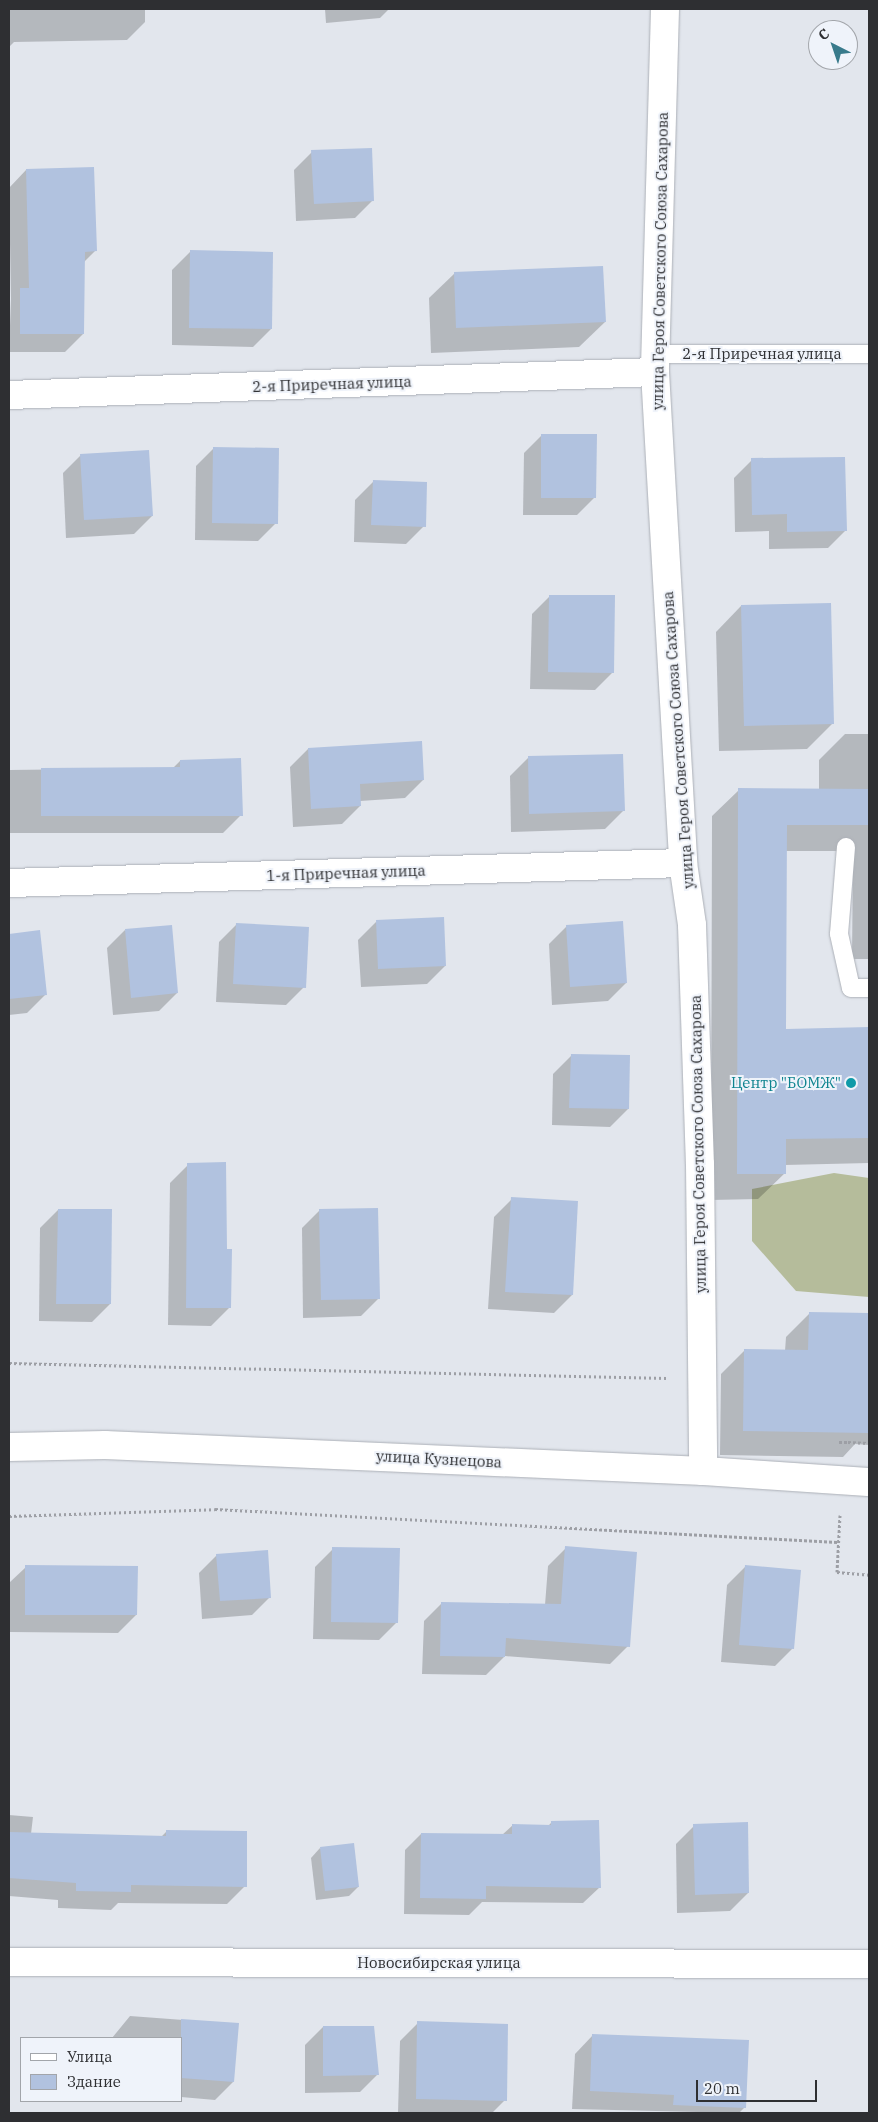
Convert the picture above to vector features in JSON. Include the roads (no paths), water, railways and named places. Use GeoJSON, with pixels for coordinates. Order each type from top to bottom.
{"type":"FeatureCollection","features":[{"type":"Feature","properties":{"kind":"street","name":"улица Героя Советского Союза Сахарова"},"geometry":{"type":"LineString","coordinates":[[665,9],[655,363],[683,863],[693,935],[703,1471]]}},
{"type":"Feature","properties":{"kind":"street","name":"2-я Приречная улица"},"geometry":{"type":"LineString","coordinates":[[9,395],[655,363]]}},
{"type":"Feature","properties":{"kind":"street","name":"1-я Приречная улица"},"geometry":{"type":"LineString","coordinates":[[9,883],[683,863]]}},
{"type":"Feature","properties":{"kind":"street","name":"улица Кузнецова"},"geometry":{"type":"LineString","coordinates":[[9,1447],[105,1445],[703,1471],[869,1482]]}},
{"type":"Feature","properties":{"kind":"street","name":"Новосибирская улица"},"geometry":{"type":"LineString","coordinates":[[9,1962],[869,1964]]}},
{"type":"Feature","properties":{"kind":"lane","name":"2-я Приречная улица"},"geometry":{"type":"LineString","coordinates":[[655,363],[869,354]]}},
{"type":"Feature","properties":{"kind":"lane"},"geometry":{"type":"LineString","coordinates":[[846,846],[839,934],[852,988],[869,988]]}},
{"type":"Feature","properties":{"kind":"place","name":"Центр \"БОМЖ\""},"geometry":{"type":"Point","coordinates":[851,1083]}}]}
